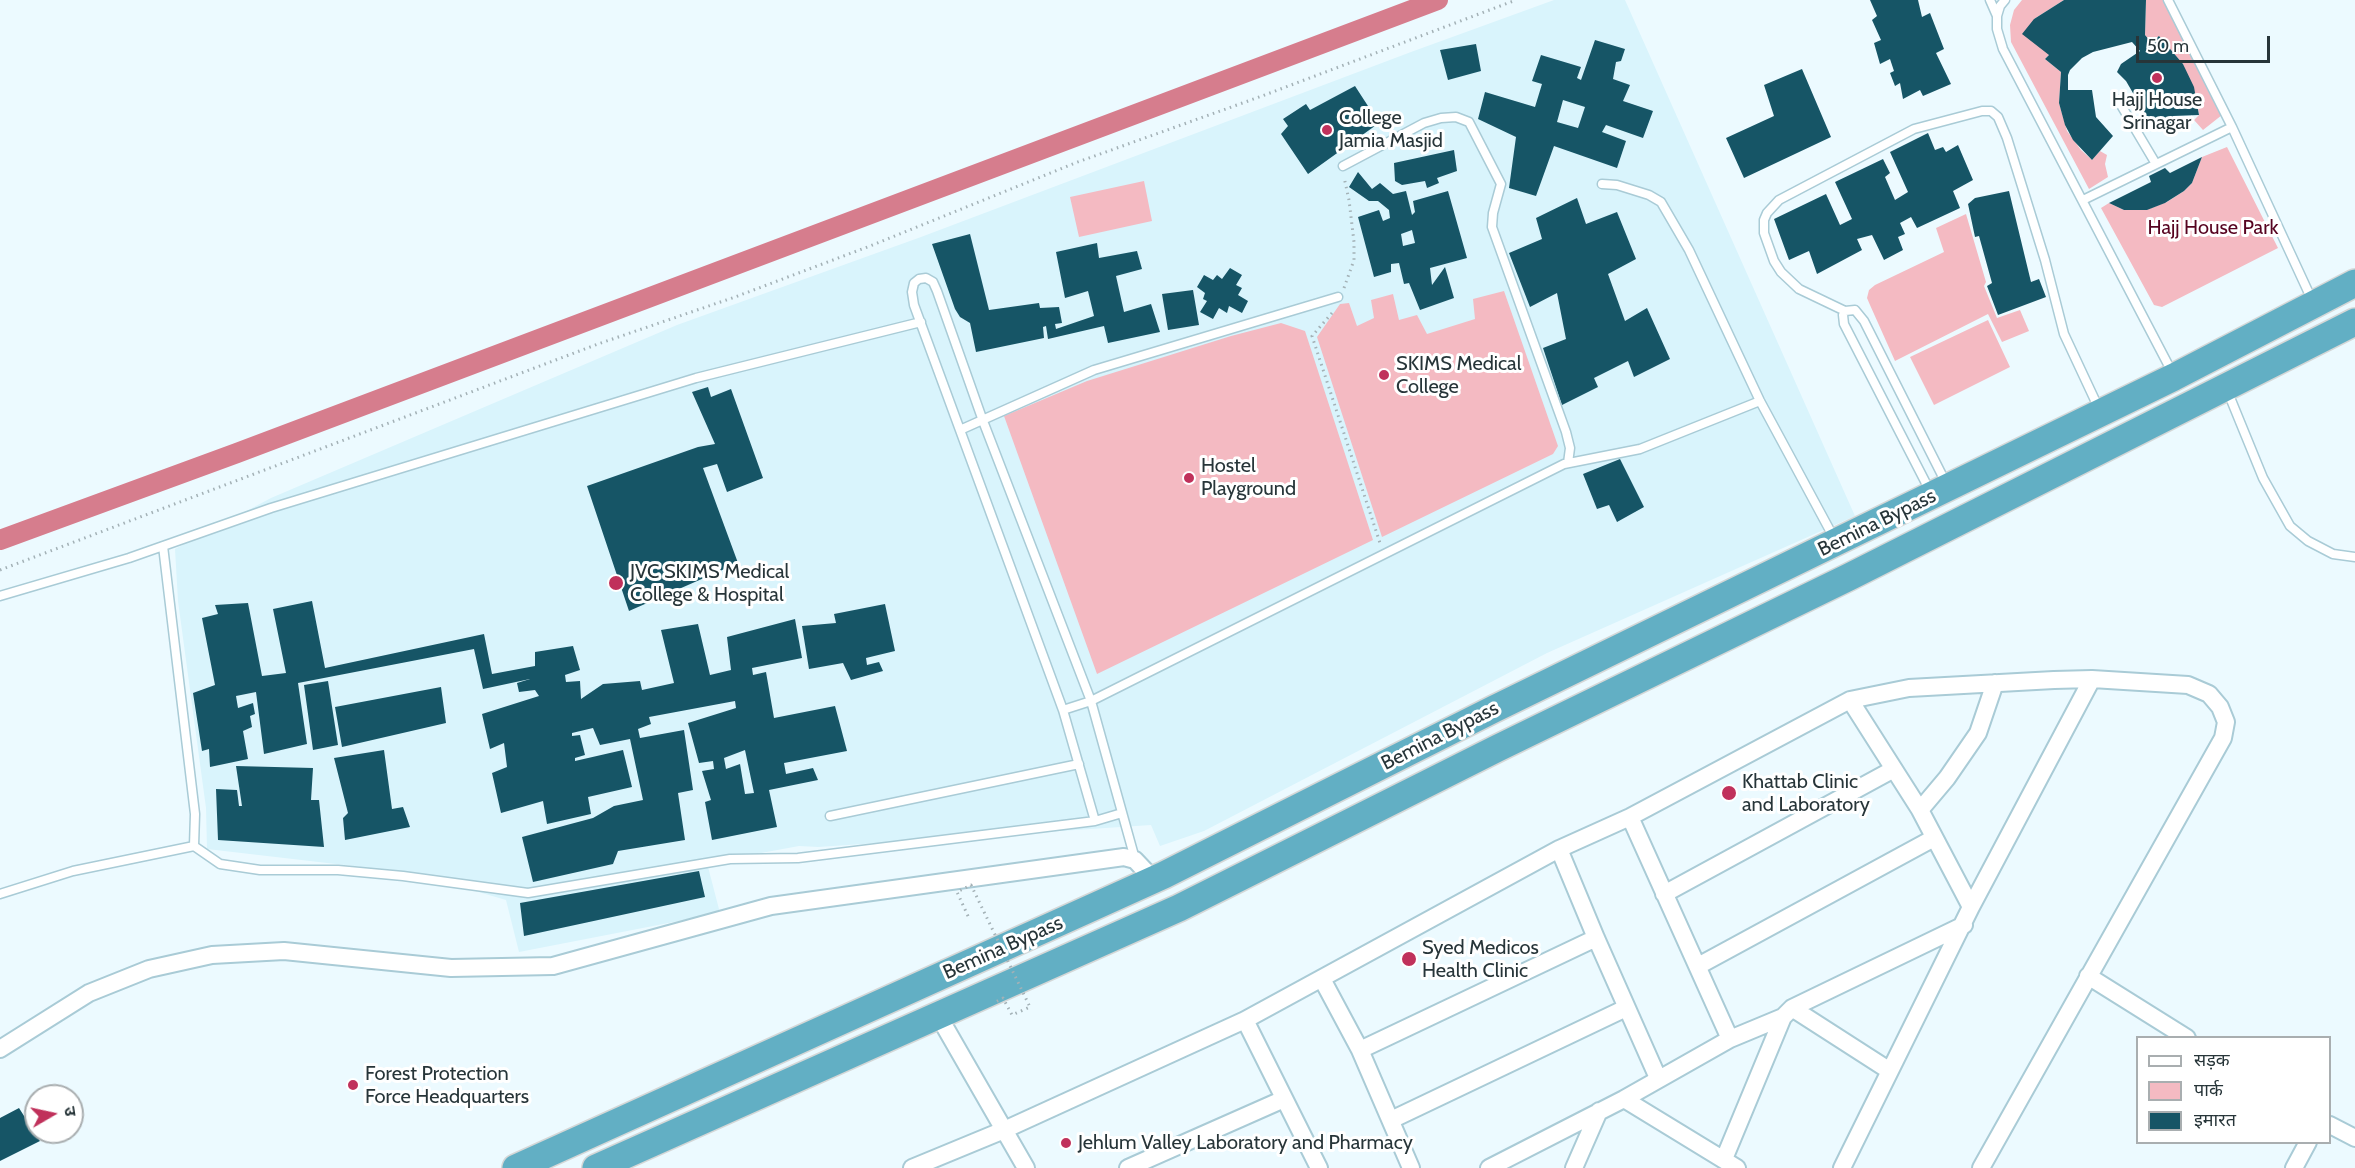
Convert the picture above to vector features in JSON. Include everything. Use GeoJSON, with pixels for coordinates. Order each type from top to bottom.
{"type":"FeatureCollection","features":[{"type":"Feature","properties":{"kind":"highway","name":"Bemina Bypass"},"geometry":{"type":"LineString","coordinates":[[516,1168],[1153,879],[1505,704],[2175,377],[2355,283]]}},
{"type":"Feature","properties":{"kind":"highway","name":"Bemina Bypass"},"geometry":{"type":"LineString","coordinates":[[596,1168],[1179,908],[1487,753],[1849,577],[2355,322]]}},
{"type":"Feature","properties":{"kind":"street"},"geometry":{"type":"LineString","coordinates":[[1842,1168],[1971,907],[2092,679]]}},
{"type":"Feature","properties":{"kind":"street"},"geometry":{"type":"LineString","coordinates":[[912,1168],[1004,1130],[1245,1020],[1559,849],[1630,817],[1850,700],[1909,688],[2092,679],[2188,686],[2209,694],[2220,707],[2226,722],[2223,738],[1982,1167]]}},
{"type":"Feature","properties":{"kind":"street"},"geometry":{"type":"LineString","coordinates":[[1920,810],[1947,778],[1978,733],[1995,683]]}},
{"type":"Feature","properties":{"kind":"street"},"geometry":{"type":"LineString","coordinates":[[1850,700],[1920,810],[1971,907]]}},
{"type":"Feature","properties":{"kind":"street"},"geometry":{"type":"LineString","coordinates":[[1664,894],[1894,769]]}},
{"type":"Feature","properties":{"kind":"street"},"geometry":{"type":"LineString","coordinates":[[1630,817],[1731,1039]]}},
{"type":"Feature","properties":{"kind":"street"},"geometry":{"type":"LineString","coordinates":[[1698,966],[1934,838]]}},
{"type":"Feature","properties":{"kind":"street"},"geometry":{"type":"LineString","coordinates":[[1559,849],[1658,1078]]}},
{"type":"Feature","properties":{"kind":"street"},"geometry":{"type":"LineString","coordinates":[[0,1048],[89,993],[149,969],[212,955],[284,951],[451,968],[553,966],[771,906],[1124,857],[1135,860],[1153,879]]}},
{"type":"Feature","properties":{"kind":"street"},"geometry":{"type":"LineString","coordinates":[[1489,1168],[1624,1099],[1731,1039],[1964,925]]}},
{"type":"Feature","properties":{"kind":"street"},"geometry":{"type":"LineString","coordinates":[[1360,1050],[1596,938]]}},
{"type":"Feature","properties":{"kind":"street"},"geometry":{"type":"LineString","coordinates":[[2088,976],[2184,1036]]}},
{"type":"Feature","properties":{"kind":"street"},"geometry":{"type":"LineString","coordinates":[[1322,979],[1360,1050],[1411,1168]]}},
{"type":"Feature","properties":{"kind":"street"},"geometry":{"type":"LineString","coordinates":[[1391,1120],[1626,1008]]}},
{"type":"Feature","properties":{"kind":"street"},"geometry":{"type":"LineString","coordinates":[[1787,1012],[1890,1071]]}},
{"type":"Feature","properties":{"kind":"street"},"geometry":{"type":"LineString","coordinates":[[1624,1099],[1731,1164],[1787,1012]]}},
{"type":"Feature","properties":{"kind":"street"},"geometry":{"type":"LineString","coordinates":[[938,1015],[1026,1168]]}},
{"type":"Feature","properties":{"kind":"street"},"geometry":{"type":"LineString","coordinates":[[1245,1020],[1319,1168]]}},
{"type":"Feature","properties":{"kind":"street"},"geometry":{"type":"LineString","coordinates":[[1128,1168],[1284,1098]]}},
{"type":"Feature","properties":{"kind":"street"},"geometry":{"type":"LineString","coordinates":[[1574,1168],[1599,1111]]}},
{"type":"Feature","properties":{"kind":"street"},"geometry":{"type":"LineString","coordinates":[[2331,1126],[2355,1138]]}},
{"type":"Feature","properties":{"kind":"street"},"geometry":{"type":"LineString","coordinates":[[2294,1168],[2307,1144]]}},
{"type":"Feature","properties":{"kind":"lane"},"geometry":{"type":"LineString","coordinates":[[1990,0],[1997,16]]}},
{"type":"Feature","properties":{"kind":"lane"},"geometry":{"type":"LineString","coordinates":[[2005,0],[1997,16],[1997,29],[2003,49],[2175,377]]}},
{"type":"Feature","properties":{"kind":"lane"},"geometry":{"type":"LineString","coordinates":[[2168,0],[2232,127],[2313,303]]}},
{"type":"Feature","properties":{"kind":"lane"},"geometry":{"type":"LineString","coordinates":[[2118,100],[2156,164]]}},
{"type":"Feature","properties":{"kind":"lane"},"geometry":{"type":"LineString","coordinates":[[1941,492],[1860,313],[1855,310],[1845,311],[1799,289],[1781,272],[1774,261],[1764,233],[1764,220],[1772,205],[1914,129],[1982,111],[1991,111],[1998,117],[2045,260],[2064,334],[2101,413]]}},
{"type":"Feature","properties":{"kind":"lane"},"geometry":{"type":"LineString","coordinates":[[1342,166],[1424,123],[1456,117],[1469,122],[1501,184],[1493,213],[1492,227],[1566,432],[1570,448],[1569,463]]}},
{"type":"Feature","properties":{"kind":"lane"},"geometry":{"type":"LineString","coordinates":[[2083,200],[2232,127]]}},
{"type":"Feature","properties":{"kind":"lane"},"geometry":{"type":"LineString","coordinates":[[1602,184],[1617,185],[1649,195],[1661,202],[1689,250],[1760,401],[1837,543]]}},
{"type":"Feature","properties":{"kind":"lane"},"geometry":{"type":"LineString","coordinates":[[1095,821],[1063,710],[921,322],[912,292],[914,283],[919,279],[933,282],[937,291],[983,421],[1091,701],[1135,860]]}},
{"type":"Feature","properties":{"kind":"lane"},"geometry":{"type":"LineString","coordinates":[[960,430],[1094,370],[1338,297]]}},
{"type":"Feature","properties":{"kind":"lane"},"geometry":{"type":"LineString","coordinates":[[1845,311],[1844,324],[1941,492]]}},
{"type":"Feature","properties":{"kind":"lane"},"geometry":{"type":"LineString","coordinates":[[0,596],[129,558],[271,508],[696,378],[921,322]]}},
{"type":"Feature","properties":{"kind":"lane"},"geometry":{"type":"LineString","coordinates":[[2226,387],[2263,478],[2290,526],[2308,541],[2333,554],[2355,557]]}},
{"type":"Feature","properties":{"kind":"lane"},"geometry":{"type":"LineString","coordinates":[[1063,710],[1091,701],[1569,463],[1640,449],[1760,401]]}},
{"type":"Feature","properties":{"kind":"lane"},"geometry":{"type":"LineString","coordinates":[[163,546],[195,814],[194,846]]}},
{"type":"Feature","properties":{"kind":"lane"},"geometry":{"type":"LineString","coordinates":[[830,816],[1079,764]]}},
{"type":"Feature","properties":{"kind":"lane"},"geometry":{"type":"LineString","coordinates":[[0,894],[73,871],[194,846],[220,864],[260,870],[349,871],[528,893],[730,859],[798,858],[1095,821],[1122,813]]}},
{"type":"Feature","properties":{"kind":"path"},"geometry":{"type":"LineString","coordinates":[[0,570],[598,345],[870,246],[1076,163],[1516,0]]}},
{"type":"Feature","properties":{"kind":"path"},"geometry":{"type":"LineString","coordinates":[[1342,166],[1349,200],[1354,251],[1348,279],[1331,315],[1312,336],[1384,555]]}},
{"type":"Feature","properties":{"kind":"path"},"geometry":{"type":"LineString","coordinates":[[968,916],[957,892],[971,885],[1030,1006],[1012,1015],[1004,998],[994,1003]]}},
{"type":"Feature","properties":{"kind":"shaded area"},"geometry":{"type":"Polygon","coordinates":[[[1554,0],[1625,0],[1855,516],[1547,653],[1204,831],[1160,846],[1151,825],[818,847],[799,846],[707,863],[720,913],[519,952],[506,900],[413,873],[207,849],[206,808],[178,601],[175,549],[271,498],[677,325],[921,237],[1554,0]]]}},
{"type":"Feature","properties":{"kind":"green space"},"geometry":{"type":"Polygon","coordinates":[[[2022,0],[2064,0],[2034,19],[2049,55],[2045,59],[2061,72],[2059,103],[2067,131],[2081,150],[2092,160],[2100,151],[2107,155],[2105,164],[2108,177],[2089,189],[2011,42],[2010,25],[2014,10],[2022,0]]]}},
{"type":"Feature","properties":{"kind":"green space"},"geometry":{"type":"Polygon","coordinates":[[[2146,0],[2164,0],[2222,115],[2203,130],[2194,120],[2199,115],[2197,101],[2183,64],[2159,36],[2151,42],[2145,35],[2146,0]]]}},
{"type":"Feature","properties":{"kind":"green space","name":"Hajj House Park"},"geometry":{"type":"Polygon","coordinates":[[[2227,147],[2278,248],[2162,307],[2154,305],[2101,208],[2109,203],[2124,210],[2146,210],[2167,202],[2192,183],[2202,157],[2227,147]]]}},
{"type":"Feature","properties":{"kind":"green space"},"geometry":{"type":"Polygon","coordinates":[[[1144,181],[1152,221],[1079,237],[1070,197],[1144,181]]]}},
{"type":"Feature","properties":{"kind":"green space"},"geometry":{"type":"Polygon","coordinates":[[[1966,214],[1986,282],[1984,286],[1997,318],[2020,310],[2029,331],[2002,342],[1988,314],[1895,361],[1867,298],[1869,290],[1944,252],[1936,228],[1966,214]]]}},
{"type":"Feature","properties":{"kind":"green space"},"geometry":{"type":"Polygon","coordinates":[[[1504,291],[1558,446],[1553,454],[1382,537],[1317,337],[1340,304],[1349,303],[1357,326],[1374,318],[1371,300],[1393,294],[1399,320],[1417,315],[1427,334],[1475,319],[1473,299],[1504,291]]]}},
{"type":"Feature","properties":{"kind":"green space"},"geometry":{"type":"Polygon","coordinates":[[[1988,320],[2010,367],[1934,405],[1910,357],[1988,320]]]}},
{"type":"Feature","properties":{"kind":"green space","name":"Hostel Playground"},"geometry":{"type":"Polygon","coordinates":[[[1281,323],[1305,331],[1373,540],[1097,674],[1004,416],[1087,381],[1231,336],[1281,323]]]}},
{"type":"Feature","properties":{"kind":"building"},"geometry":{"type":"Polygon","coordinates":[[[1870,0],[1918,0],[1922,17],[1930,13],[1944,49],[1936,53],[1951,84],[1923,96],[1920,90],[1903,99],[1900,83],[1895,86],[1890,73],[1894,71],[1890,59],[1880,64],[1874,43],[1881,40],[1872,20],[1877,16],[1870,0]]]}},
{"type":"Feature","properties":{"kind":"building","name":"Hajj House Srinagar"},"geometry":{"type":"Polygon","coordinates":[[[2064,0],[2146,0],[2145,35],[2151,42],[2159,36],[2183,64],[2194,87],[2199,115],[2173,116],[2174,123],[2144,126],[2137,100],[2126,81],[2117,72],[2121,64],[2140,51],[2132,42],[2093,52],[2082,58],[2068,75],[2068,90],[2092,90],[2096,117],[2113,136],[2092,160],[2073,140],[2065,125],[2059,103],[2061,72],[2045,59],[2049,55],[2022,34],[2034,19],[2064,0]]]}},
{"type":"Feature","properties":{"kind":"building"},"geometry":{"type":"Polygon","coordinates":[[[1595,40],[1625,49],[1621,61],[1616,62],[1613,79],[1630,85],[1623,101],[1653,111],[1643,138],[1606,125],[1602,132],[1626,141],[1617,168],[1554,146],[1536,196],[1509,188],[1516,137],[1478,119],[1485,92],[1535,107],[1542,84],[1532,81],[1541,55],[1581,67],[1577,78],[1581,80],[1595,40]],[[1563,100],[1557,122],[1578,128],[1585,107],[1563,100]]]}},
{"type":"Feature","properties":{"kind":"building"},"geometry":{"type":"Polygon","coordinates":[[[1476,44],[1481,71],[1448,80],[1440,50],[1476,44]]]}},
{"type":"Feature","properties":{"kind":"building"},"geometry":{"type":"Polygon","coordinates":[[[1802,69],[1831,137],[1744,178],[1726,138],[1774,116],[1764,85],[1802,69]]]}},
{"type":"Feature","properties":{"kind":"building","name":"College Jamia Masjid"},"geometry":{"type":"Polygon","coordinates":[[[1355,86],[1379,123],[1308,174],[1281,134],[1288,126],[1283,119],[1306,104],[1310,110],[1355,86]]]}},
{"type":"Feature","properties":{"kind":"building"},"geometry":{"type":"Polygon","coordinates":[[[1928,133],[1935,150],[1943,147],[1946,152],[1958,145],[1973,180],[1953,191],[1960,208],[1917,228],[1911,217],[1900,223],[1905,234],[1898,237],[1903,250],[1884,260],[1872,235],[1857,239],[1862,250],[1817,274],[1809,251],[1789,260],[1774,219],[1826,194],[1840,225],[1852,219],[1835,182],[1883,159],[1890,173],[1885,177],[1895,200],[1908,192],[1890,152],[1928,133]]]}},
{"type":"Feature","properties":{"kind":"building"},"geometry":{"type":"Polygon","coordinates":[[[1454,150],[1457,171],[1437,178],[1439,183],[1427,188],[1425,181],[1402,185],[1395,181],[1394,163],[1454,150]]]}},
{"type":"Feature","properties":{"kind":"building"},"geometry":{"type":"Polygon","coordinates":[[[2202,157],[2192,183],[2165,203],[2147,210],[2124,210],[2109,203],[2151,182],[2149,176],[2165,168],[2170,173],[2202,157]]]}},
{"type":"Feature","properties":{"kind":"building"},"geometry":{"type":"Polygon","coordinates":[[[1358,172],[1372,189],[1380,183],[1393,194],[1406,191],[1412,215],[1415,212],[1413,201],[1448,191],[1467,258],[1430,268],[1432,285],[1445,267],[1454,298],[1420,310],[1409,283],[1404,284],[1399,263],[1391,264],[1391,272],[1374,277],[1358,217],[1379,210],[1383,221],[1390,218],[1389,210],[1378,201],[1369,201],[1349,187],[1358,172]],[[1412,230],[1401,234],[1403,246],[1415,243],[1412,230]]]}},
{"type":"Feature","properties":{"kind":"building"},"geometry":{"type":"Polygon","coordinates":[[[2009,191],[2031,282],[2039,279],[2046,297],[1998,315],[1987,286],[1992,283],[1979,236],[1975,237],[1968,204],[1975,198],[2009,191]]]}},
{"type":"Feature","properties":{"kind":"building"},"geometry":{"type":"Polygon","coordinates":[[[1577,198],[1586,224],[1617,212],[1636,259],[1608,274],[1625,321],[1647,308],[1670,359],[1634,377],[1628,361],[1594,378],[1598,387],[1562,405],[1543,348],[1566,339],[1557,293],[1530,307],[1509,253],[1542,239],[1536,218],[1577,198]]]}},
{"type":"Feature","properties":{"kind":"building"},"geometry":{"type":"Polygon","coordinates":[[[970,234],[989,310],[1039,303],[1040,308],[1059,307],[1062,323],[1055,324],[1056,329],[1094,316],[1088,291],[1065,298],[1056,252],[1097,243],[1099,258],[1137,251],[1142,269],[1116,276],[1124,312],[1151,304],[1160,332],[1108,343],[1104,326],[1048,339],[1046,326],[1043,327],[1044,338],[976,352],[970,323],[960,317],[955,309],[932,244],[970,234]]]}},
{"type":"Feature","properties":{"kind":"building"},"geometry":{"type":"Polygon","coordinates":[[[1230,268],[1242,275],[1236,285],[1242,288],[1238,295],[1248,301],[1242,313],[1229,306],[1227,313],[1219,308],[1213,319],[1200,312],[1207,301],[1203,299],[1205,293],[1197,287],[1204,275],[1213,280],[1217,275],[1222,279],[1230,268]]]}},
{"type":"Feature","properties":{"kind":"building"},"geometry":{"type":"Polygon","coordinates":[[[1193,290],[1199,325],[1168,330],[1162,294],[1193,290]]]}},
{"type":"Feature","properties":{"kind":"building"},"geometry":{"type":"Polygon","coordinates":[[[708,387],[711,397],[731,389],[763,478],[727,492],[717,464],[703,468],[738,563],[629,611],[587,486],[698,447],[715,444],[692,392],[708,387]]]}},
{"type":"Feature","properties":{"kind":"building"},"geometry":{"type":"Polygon","coordinates":[[[1620,459],[1644,507],[1617,522],[1609,505],[1597,509],[1583,474],[1620,459]]]}},
{"type":"Feature","properties":{"kind":"building"},"geometry":{"type":"Polygon","coordinates":[[[312,601],[325,668],[484,634],[492,674],[535,666],[535,652],[573,646],[580,670],[565,675],[566,682],[580,681],[581,699],[603,684],[640,681],[642,690],[674,683],[661,630],[698,624],[710,675],[731,670],[727,637],[795,619],[802,658],[752,668],[753,675],[766,672],[774,718],[835,706],[847,751],[784,763],[786,774],[813,768],[818,780],[769,790],[777,827],[712,840],[705,802],[711,800],[702,771],[714,769],[713,761],[699,763],[688,723],[736,708],[735,701],[649,717],[651,724],[638,729],[640,738],[684,730],[693,790],[678,793],[685,840],[618,851],[613,864],[533,882],[522,837],[593,818],[614,806],[643,800],[630,739],[600,745],[593,728],[572,733],[572,736],[580,735],[585,755],[575,758],[575,761],[623,750],[632,787],[588,797],[591,814],[547,824],[543,801],[501,813],[492,773],[507,767],[504,743],[490,749],[482,714],[539,696],[535,690],[519,692],[517,683],[530,679],[483,689],[474,649],[298,683],[307,744],[264,754],[256,692],[236,696],[238,708],[253,703],[255,714],[250,716],[252,727],[243,731],[248,759],[210,767],[209,749],[202,751],[193,693],[215,685],[202,618],[218,614],[215,605],[248,603],[262,676],[286,673],[273,609],[312,601]],[[745,750],[724,758],[726,769],[740,764],[745,794],[754,793],[745,750]]]}},
{"type":"Feature","properties":{"kind":"building"},"geometry":{"type":"Polygon","coordinates":[[[885,604],[895,651],[866,658],[867,665],[879,662],[883,671],[851,680],[843,663],[809,669],[802,626],[836,623],[834,614],[885,604]]]}},
{"type":"Feature","properties":{"kind":"building"},"geometry":{"type":"Polygon","coordinates":[[[328,681],[338,745],[313,750],[304,685],[328,681]]]}},
{"type":"Feature","properties":{"kind":"building"},"geometry":{"type":"Polygon","coordinates":[[[441,687],[446,723],[342,747],[335,707],[441,687]]]}},
{"type":"Feature","properties":{"kind":"building"},"geometry":{"type":"Polygon","coordinates":[[[384,750],[392,809],[403,807],[410,827],[345,840],[343,818],[348,813],[334,758],[384,750]]]}},
{"type":"Feature","properties":{"kind":"building"},"geometry":{"type":"Polygon","coordinates":[[[236,766],[313,768],[311,800],[319,800],[324,847],[218,840],[216,789],[237,790],[239,806],[242,806],[236,766]]]}},
{"type":"Feature","properties":{"kind":"building"},"geometry":{"type":"Polygon","coordinates":[[[699,871],[705,897],[524,936],[520,903],[699,871]]]}},
{"type":"Feature","properties":{"kind":"building"},"geometry":{"type":"Polygon","coordinates":[[[19,1108],[24,1116],[24,1144],[34,1144],[0,1161],[0,1118],[19,1108]]]}},
{"type":"Feature","properties":{"kind":"waterway"},"geometry":{"type":"LineString","coordinates":[[0,540],[237,453],[1438,0]]}},
{"type":"Feature","properties":{"kind":"place","name":"Hajj House Srinagar"},"geometry":{"type":"Point","coordinates":[2157,78]}},
{"type":"Feature","properties":{"kind":"place","name":"College Jamia Masjid"},"geometry":{"type":"Point","coordinates":[1327,130]}},
{"type":"Feature","properties":{"kind":"place","name":"SKIMS Medical College"},"geometry":{"type":"Point","coordinates":[1384,375]}},
{"type":"Feature","properties":{"kind":"place","name":"Hostel Playground"},"geometry":{"type":"Point","coordinates":[1189,478]}},
{"type":"Feature","properties":{"kind":"place","name":"JVC SKIMS Medical College & Hospital"},"geometry":{"type":"Point","coordinates":[616,583]}},
{"type":"Feature","properties":{"kind":"place","name":"Khattab Clinic and Laboratory"},"geometry":{"type":"Point","coordinates":[1729,793]}},
{"type":"Feature","properties":{"kind":"place","name":"Syed Medicos Health Clinic"},"geometry":{"type":"Point","coordinates":[1409,959]}},
{"type":"Feature","properties":{"kind":"place","name":"Forest Protection Force Headquarters"},"geometry":{"type":"Point","coordinates":[353,1085]}},
{"type":"Feature","properties":{"kind":"place","name":"Jehlum Valley Laboratory and Pharmacy"},"geometry":{"type":"Point","coordinates":[1066,1143]}}]}
